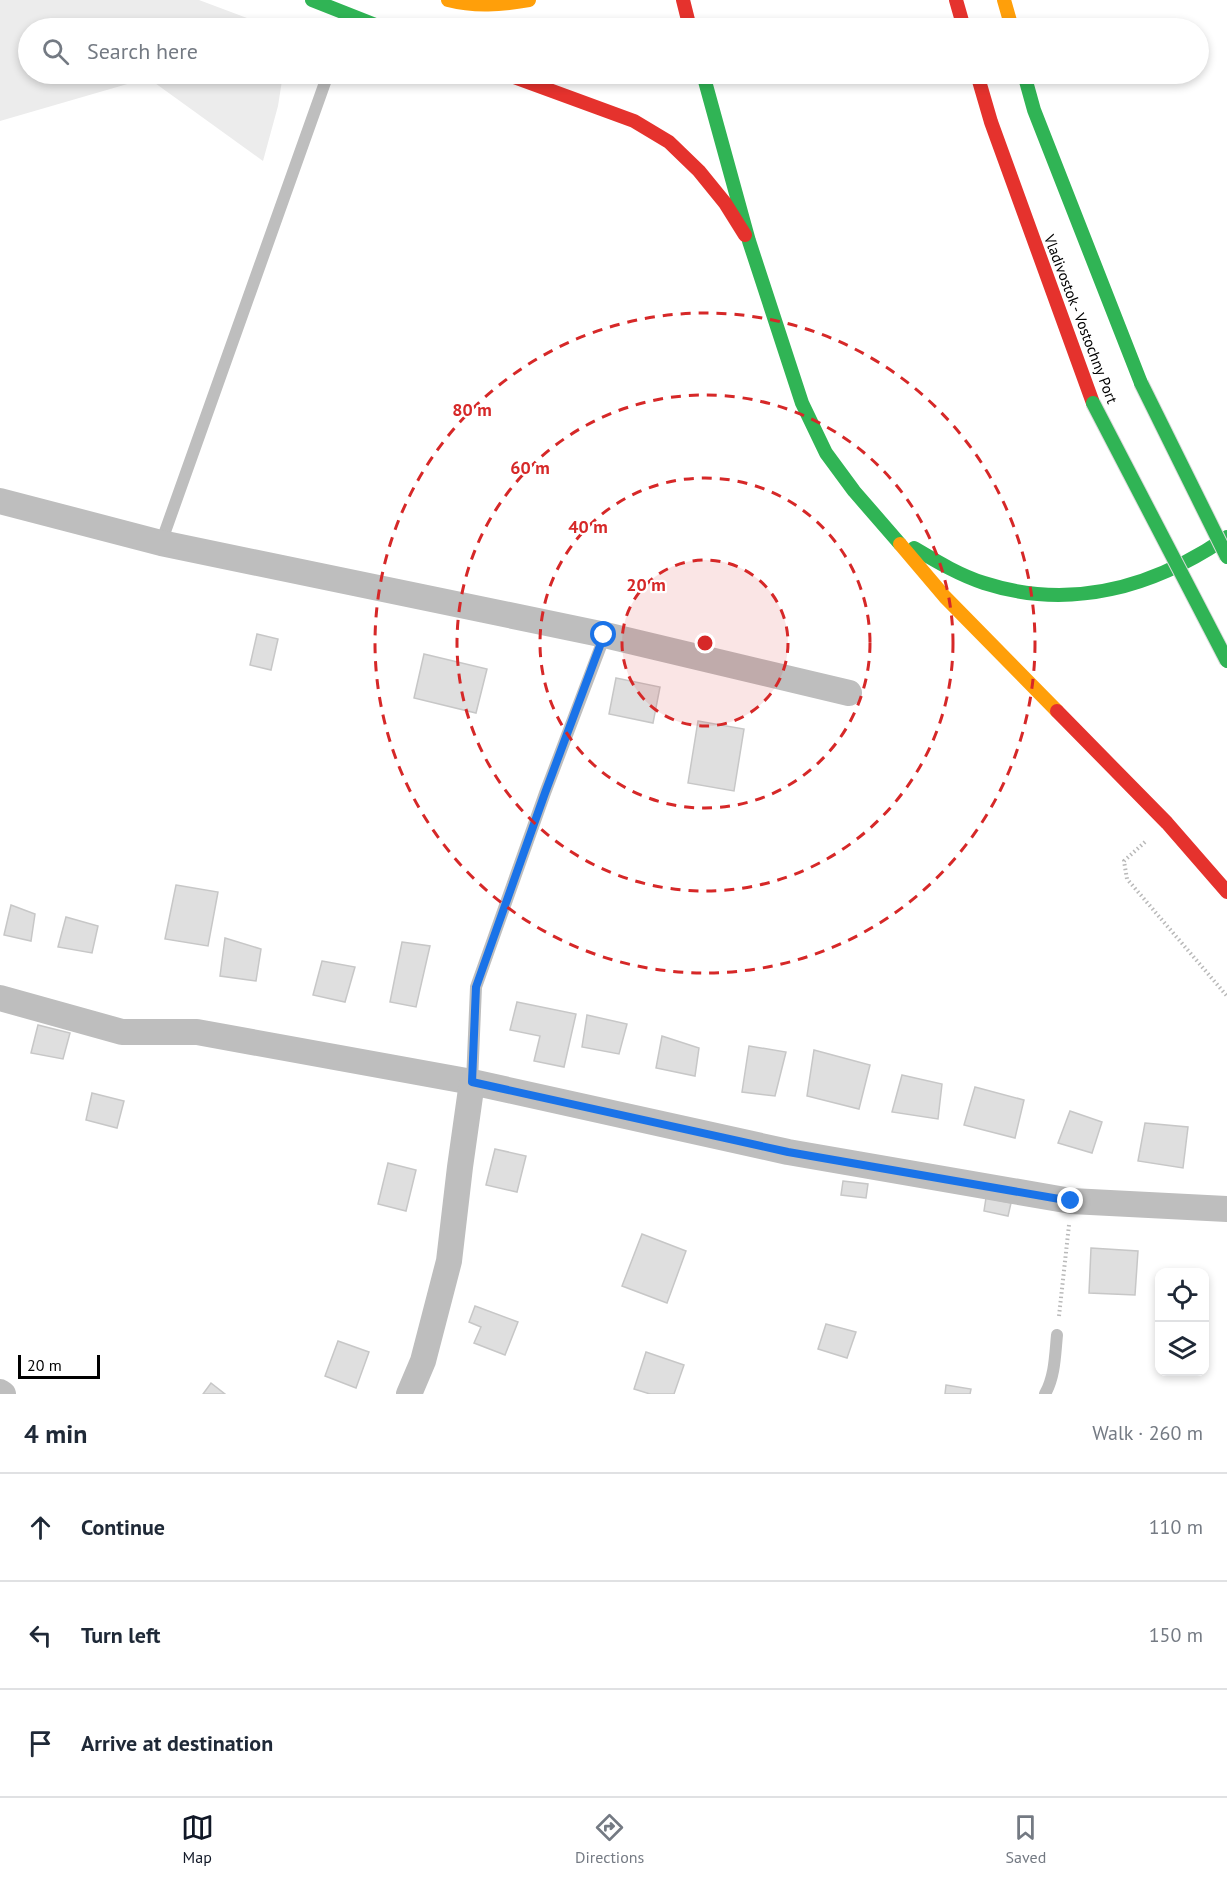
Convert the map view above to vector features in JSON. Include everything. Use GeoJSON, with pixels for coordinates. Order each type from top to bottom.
{"type":"FeatureCollection","features":[{"type":"Feature","properties":{"kind":"main road"},"geometry":{"type":"LineString","coordinates":[[312,0],[340,18]]}},
{"type":"Feature","properties":{"kind":"main road"},"geometry":{"type":"LineString","coordinates":[[448,0],[461,4],[499,6],[529,0]]}},
{"type":"Feature","properties":{"kind":"main road"},"geometry":{"type":"LineString","coordinates":[[683,0],[688,18]]}},
{"type":"Feature","properties":{"kind":"main road"},"geometry":{"type":"LineString","coordinates":[[956,0],[961,18]]}},
{"type":"Feature","properties":{"kind":"main road"},"geometry":{"type":"LineString","coordinates":[[1004,0],[1008,18]]}},
{"type":"Feature","properties":{"kind":"main road"},"geometry":{"type":"LineString","coordinates":[[533,84],[634,121],[669,142],[699,171],[725,204],[749,241]]}},
{"type":"Feature","properties":{"kind":"main road"},"geometry":{"type":"LineString","coordinates":[[706,84],[749,241],[802,403],[826,453],[854,491],[945,597],[1167,823],[1227,892]]}},
{"type":"Feature","properties":{"kind":"main road","name":"Vladivostok - Vostochny Port"},"geometry":{"type":"LineString","coordinates":[[980,84],[991,122],[1093,403],[1227,661]]}},
{"type":"Feature","properties":{"kind":"main road"},"geometry":{"type":"LineString","coordinates":[[1027,84],[1034,110],[1141,383],[1227,557]]}},
{"type":"Feature","properties":{"kind":"main road"},"geometry":{"type":"LineString","coordinates":[[854,491],[912,547],[938,563],[985,583],[1025,592],[1076,594],[1107,591],[1147,581],[1188,563],[1227,537]]}},
{"type":"Feature","properties":{"kind":"street"},"geometry":{"type":"LineString","coordinates":[[0,501],[161,543],[604,635],[849,693]]}},
{"type":"Feature","properties":{"kind":"street"},"geometry":{"type":"LineString","coordinates":[[0,998],[122,1032],[196,1032],[472,1082],[788,1152],[1071,1201],[1227,1209]]}},
{"type":"Feature","properties":{"kind":"street"},"geometry":{"type":"LineString","coordinates":[[409,1394],[423,1361],[449,1261],[472,1082]]}},
{"type":"Feature","properties":{"kind":"lane"},"geometry":{"type":"LineString","coordinates":[[161,543],[324,84]]}},
{"type":"Feature","properties":{"kind":"lane"},"geometry":{"type":"LineString","coordinates":[[472,1082],[476,987],[604,635]]}},
{"type":"Feature","properties":{"kind":"lane"},"geometry":{"type":"LineString","coordinates":[[1045,1394],[1050,1385],[1055,1362],[1057,1335]]}},
{"type":"Feature","properties":{"kind":"path"},"geometry":{"type":"LineString","coordinates":[[1167,823],[1124,861],[1127,879],[1227,996]]}},
{"type":"Feature","properties":{"kind":"path"},"geometry":{"type":"LineString","coordinates":[[1057,1335],[1071,1201]]}},
{"type":"Feature","properties":{"kind":"shaded area"},"geometry":{"type":"Polygon","coordinates":[[[0,0],[199,0],[247,18],[18,18],[18,84],[127,84],[0,121],[0,0]]]}},
{"type":"Feature","properties":{"kind":"shaded area"},"geometry":{"type":"Polygon","coordinates":[[[156,84],[281,84],[263,161],[156,84]]]}},
{"type":"Feature","properties":{"kind":"building"},"geometry":{"type":"Polygon","coordinates":[[[257,634],[278,639],[271,670],[250,665],[257,634]]]}},
{"type":"Feature","properties":{"kind":"building"},"geometry":{"type":"Polygon","coordinates":[[[424,654],[487,669],[476,713],[414,698],[424,654]]]}},
{"type":"Feature","properties":{"kind":"building"},"geometry":{"type":"Polygon","coordinates":[[[616,678],[660,687],[653,723],[609,714],[616,678]]]}},
{"type":"Feature","properties":{"kind":"building"},"geometry":{"type":"Polygon","coordinates":[[[698,721],[744,729],[734,791],[688,783],[698,721]]]}},
{"type":"Feature","properties":{"kind":"building"},"geometry":{"type":"Polygon","coordinates":[[[176,885],[218,892],[208,946],[165,939],[176,885]]]}},
{"type":"Feature","properties":{"kind":"building"},"geometry":{"type":"Polygon","coordinates":[[[11,905],[35,914],[31,941],[4,935],[11,905]]]}},
{"type":"Feature","properties":{"kind":"building"},"geometry":{"type":"Polygon","coordinates":[[[66,917],[98,926],[92,953],[58,947],[66,917]]]}},
{"type":"Feature","properties":{"kind":"building"},"geometry":{"type":"Polygon","coordinates":[[[225,938],[261,949],[256,981],[220,976],[225,938]]]}},
{"type":"Feature","properties":{"kind":"building"},"geometry":{"type":"Polygon","coordinates":[[[402,942],[430,946],[416,1007],[390,1002],[402,942]]]}},
{"type":"Feature","properties":{"kind":"building"},"geometry":{"type":"Polygon","coordinates":[[[322,961],[355,967],[345,1002],[313,995],[322,961]]]}},
{"type":"Feature","properties":{"kind":"building"},"geometry":{"type":"Polygon","coordinates":[[[517,1002],[576,1014],[564,1067],[534,1061],[540,1036],[510,1030],[517,1002]]]}},
{"type":"Feature","properties":{"kind":"building"},"geometry":{"type":"Polygon","coordinates":[[[587,1015],[627,1024],[619,1054],[582,1047],[587,1015]]]}},
{"type":"Feature","properties":{"kind":"building"},"geometry":{"type":"Polygon","coordinates":[[[38,1025],[70,1033],[63,1059],[31,1053],[38,1025]]]}},
{"type":"Feature","properties":{"kind":"building"},"geometry":{"type":"Polygon","coordinates":[[[662,1036],[699,1048],[695,1076],[656,1068],[662,1036]]]}},
{"type":"Feature","properties":{"kind":"building"},"geometry":{"type":"Polygon","coordinates":[[[749,1046],[786,1052],[775,1096],[742,1092],[749,1046]]]}},
{"type":"Feature","properties":{"kind":"building"},"geometry":{"type":"Polygon","coordinates":[[[814,1050],[870,1065],[859,1109],[807,1096],[814,1050]]]}},
{"type":"Feature","properties":{"kind":"building"},"geometry":{"type":"Polygon","coordinates":[[[902,1075],[942,1084],[938,1119],[892,1112],[902,1075]]]}},
{"type":"Feature","properties":{"kind":"building"},"geometry":{"type":"Polygon","coordinates":[[[975,1087],[1024,1100],[1015,1138],[964,1125],[975,1087]]]}},
{"type":"Feature","properties":{"kind":"building"},"geometry":{"type":"Polygon","coordinates":[[[92,1093],[124,1101],[117,1128],[86,1120],[92,1093]]]}},
{"type":"Feature","properties":{"kind":"building"},"geometry":{"type":"Polygon","coordinates":[[[1070,1111],[1102,1122],[1092,1153],[1058,1143],[1070,1111]]]}},
{"type":"Feature","properties":{"kind":"building"},"geometry":{"type":"Polygon","coordinates":[[[1145,1123],[1188,1127],[1183,1168],[1138,1161],[1145,1123]]]}},
{"type":"Feature","properties":{"kind":"building"},"geometry":{"type":"Polygon","coordinates":[[[495,1149],[526,1156],[517,1192],[486,1185],[495,1149]]]}},
{"type":"Feature","properties":{"kind":"building"},"geometry":{"type":"Polygon","coordinates":[[[388,1163],[416,1170],[406,1211],[378,1204],[388,1163]]]}},
{"type":"Feature","properties":{"kind":"building"},"geometry":{"type":"Polygon","coordinates":[[[843,1181],[868,1184],[866,1198],[841,1195],[843,1181]]]}},
{"type":"Feature","properties":{"kind":"building"},"geometry":{"type":"Polygon","coordinates":[[[986,1198],[1011,1203],[1008,1216],[984,1211],[986,1198]]]}},
{"type":"Feature","properties":{"kind":"building"},"geometry":{"type":"Polygon","coordinates":[[[642,1234],[686,1251],[667,1303],[622,1286],[642,1234]]]}},
{"type":"Feature","properties":{"kind":"building"},"geometry":{"type":"Polygon","coordinates":[[[1091,1248],[1138,1251],[1135,1295],[1089,1293],[1091,1248]]]}},
{"type":"Feature","properties":{"kind":"building"},"geometry":{"type":"Polygon","coordinates":[[[475,1306],[518,1322],[505,1355],[474,1343],[481,1327],[469,1322],[475,1306]]]}},
{"type":"Feature","properties":{"kind":"building"},"geometry":{"type":"Polygon","coordinates":[[[826,1324],[856,1332],[847,1358],[818,1349],[826,1324]]]}},
{"type":"Feature","properties":{"kind":"building"},"geometry":{"type":"Polygon","coordinates":[[[338,1341],[369,1352],[356,1388],[325,1376],[338,1341]]]}},
{"type":"Feature","properties":{"kind":"building"},"geometry":{"type":"Polygon","coordinates":[[[646,1352],[684,1365],[674,1394],[650,1394],[634,1389],[646,1352]]]}},
{"type":"Feature","properties":{"kind":"building"},"geometry":{"type":"Polygon","coordinates":[[[211,1383],[225,1394],[203,1394],[211,1383]]]}},
{"type":"Feature","properties":{"kind":"building"},"geometry":{"type":"Polygon","coordinates":[[[946,1385],[971,1389],[970,1394],[945,1394],[946,1385]]]}},
{"type":"Feature","properties":{"kind":"traffic: fast"},"geometry":{"type":"LineString","coordinates":[[312,0],[358,18]]}},
{"type":"Feature","properties":{"kind":"traffic: fast"},"geometry":{"type":"LineString","coordinates":[[706,84],[749,241],[802,403],[826,453],[854,491],[900,544]]}},
{"type":"Feature","properties":{"kind":"traffic: fast"},"geometry":{"type":"LineString","coordinates":[[1027,84],[1034,110],[1141,383]]}},
{"type":"Feature","properties":{"kind":"traffic: fast"},"geometry":{"type":"LineString","coordinates":[[1141,383],[1227,557]]}},
{"type":"Feature","properties":{"kind":"traffic: fast"},"geometry":{"type":"LineString","coordinates":[[1093,403],[1227,661]]}},
{"type":"Feature","properties":{"kind":"traffic: fast"},"geometry":{"type":"LineString","coordinates":[[914,548],[939,563],[984,583],[1016,591],[1048,595],[1080,594],[1141,581],[1170,569],[1227,537]]}},
{"type":"Feature","properties":{"kind":"traffic: slow"},"geometry":{"type":"LineString","coordinates":[[448,0],[468,4],[529,0]]}},
{"type":"Feature","properties":{"kind":"traffic: slow"},"geometry":{"type":"LineString","coordinates":[[1004,0],[1009,18]]}},
{"type":"Feature","properties":{"kind":"traffic: slow"},"geometry":{"type":"LineString","coordinates":[[900,544],[945,597],[1057,711]]}},
{"type":"Feature","properties":{"kind":"traffic: jam"},"geometry":{"type":"LineString","coordinates":[[683,0],[688,18]]}},
{"type":"Feature","properties":{"kind":"traffic: jam"},"geometry":{"type":"LineString","coordinates":[[956,0],[961,18]]}},
{"type":"Feature","properties":{"kind":"traffic: jam"},"geometry":{"type":"LineString","coordinates":[[533,84],[634,121],[669,142],[699,171],[725,203],[745,235]]}},
{"type":"Feature","properties":{"kind":"traffic: jam"},"geometry":{"type":"LineString","coordinates":[[980,84],[991,122],[1093,403]]}},
{"type":"Feature","properties":{"kind":"traffic: jam"},"geometry":{"type":"LineString","coordinates":[[1057,711],[1167,823],[1227,892]]}},
{"type":"Feature","properties":{"kind":"route"},"geometry":{"type":"LineString","coordinates":[[604,635],[476,987],[472,1082],[788,1152],[1071,1201]]}}]}
